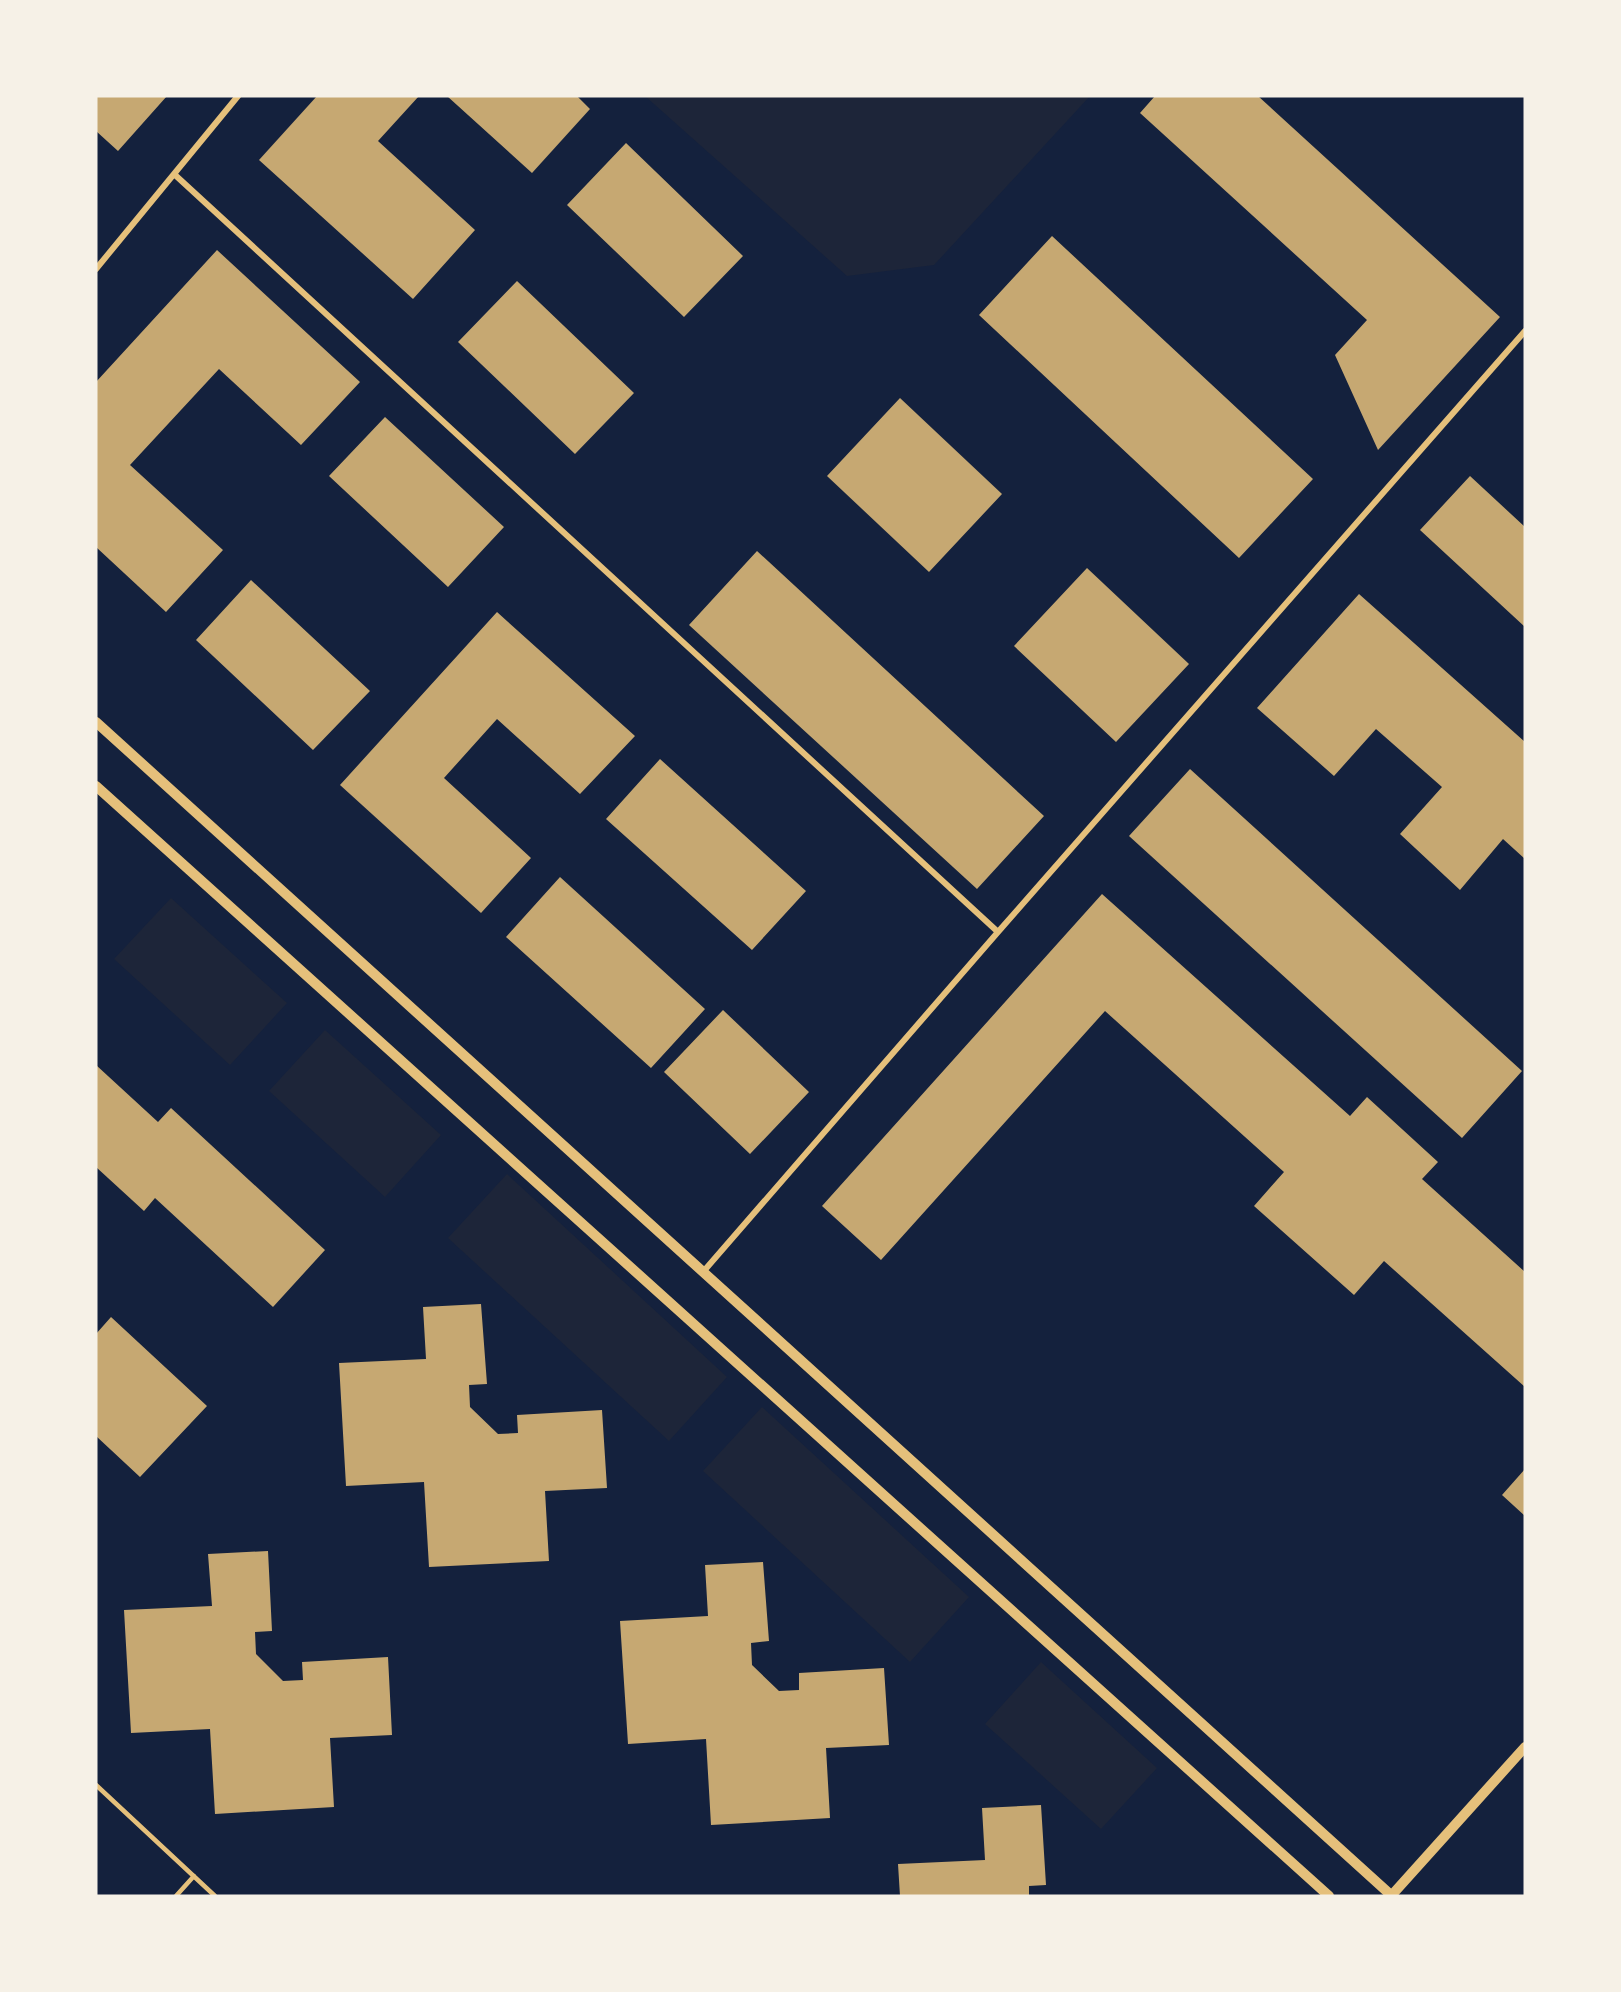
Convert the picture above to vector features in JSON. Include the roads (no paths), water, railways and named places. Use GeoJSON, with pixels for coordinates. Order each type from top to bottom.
{"type":"FeatureCollection","features":[{"type":"Feature","properties":{"kind":"street"},"geometry":{"type":"LineString","coordinates":[[96,269],[238,96]]}},
{"type":"Feature","properties":{"kind":"street"},"geometry":{"type":"LineString","coordinates":[[174,174],[998,932]]}},
{"type":"Feature","properties":{"kind":"street"},"geometry":{"type":"LineString","coordinates":[[703,1272],[1525,331]]}},
{"type":"Feature","properties":{"kind":"street"},"geometry":{"type":"LineString","coordinates":[[96,722],[1392,1896],[1525,1747]]}},
{"type":"Feature","properties":{"kind":"street"},"geometry":{"type":"LineString","coordinates":[[96,786],[1329,1896]]}},
{"type":"Feature","properties":{"kind":"lane"},"geometry":{"type":"LineString","coordinates":[[96,1785],[216,1896]]}},
{"type":"Feature","properties":{"kind":"lane"},"geometry":{"type":"LineString","coordinates":[[176,1896],[194,1876]]}}]}
